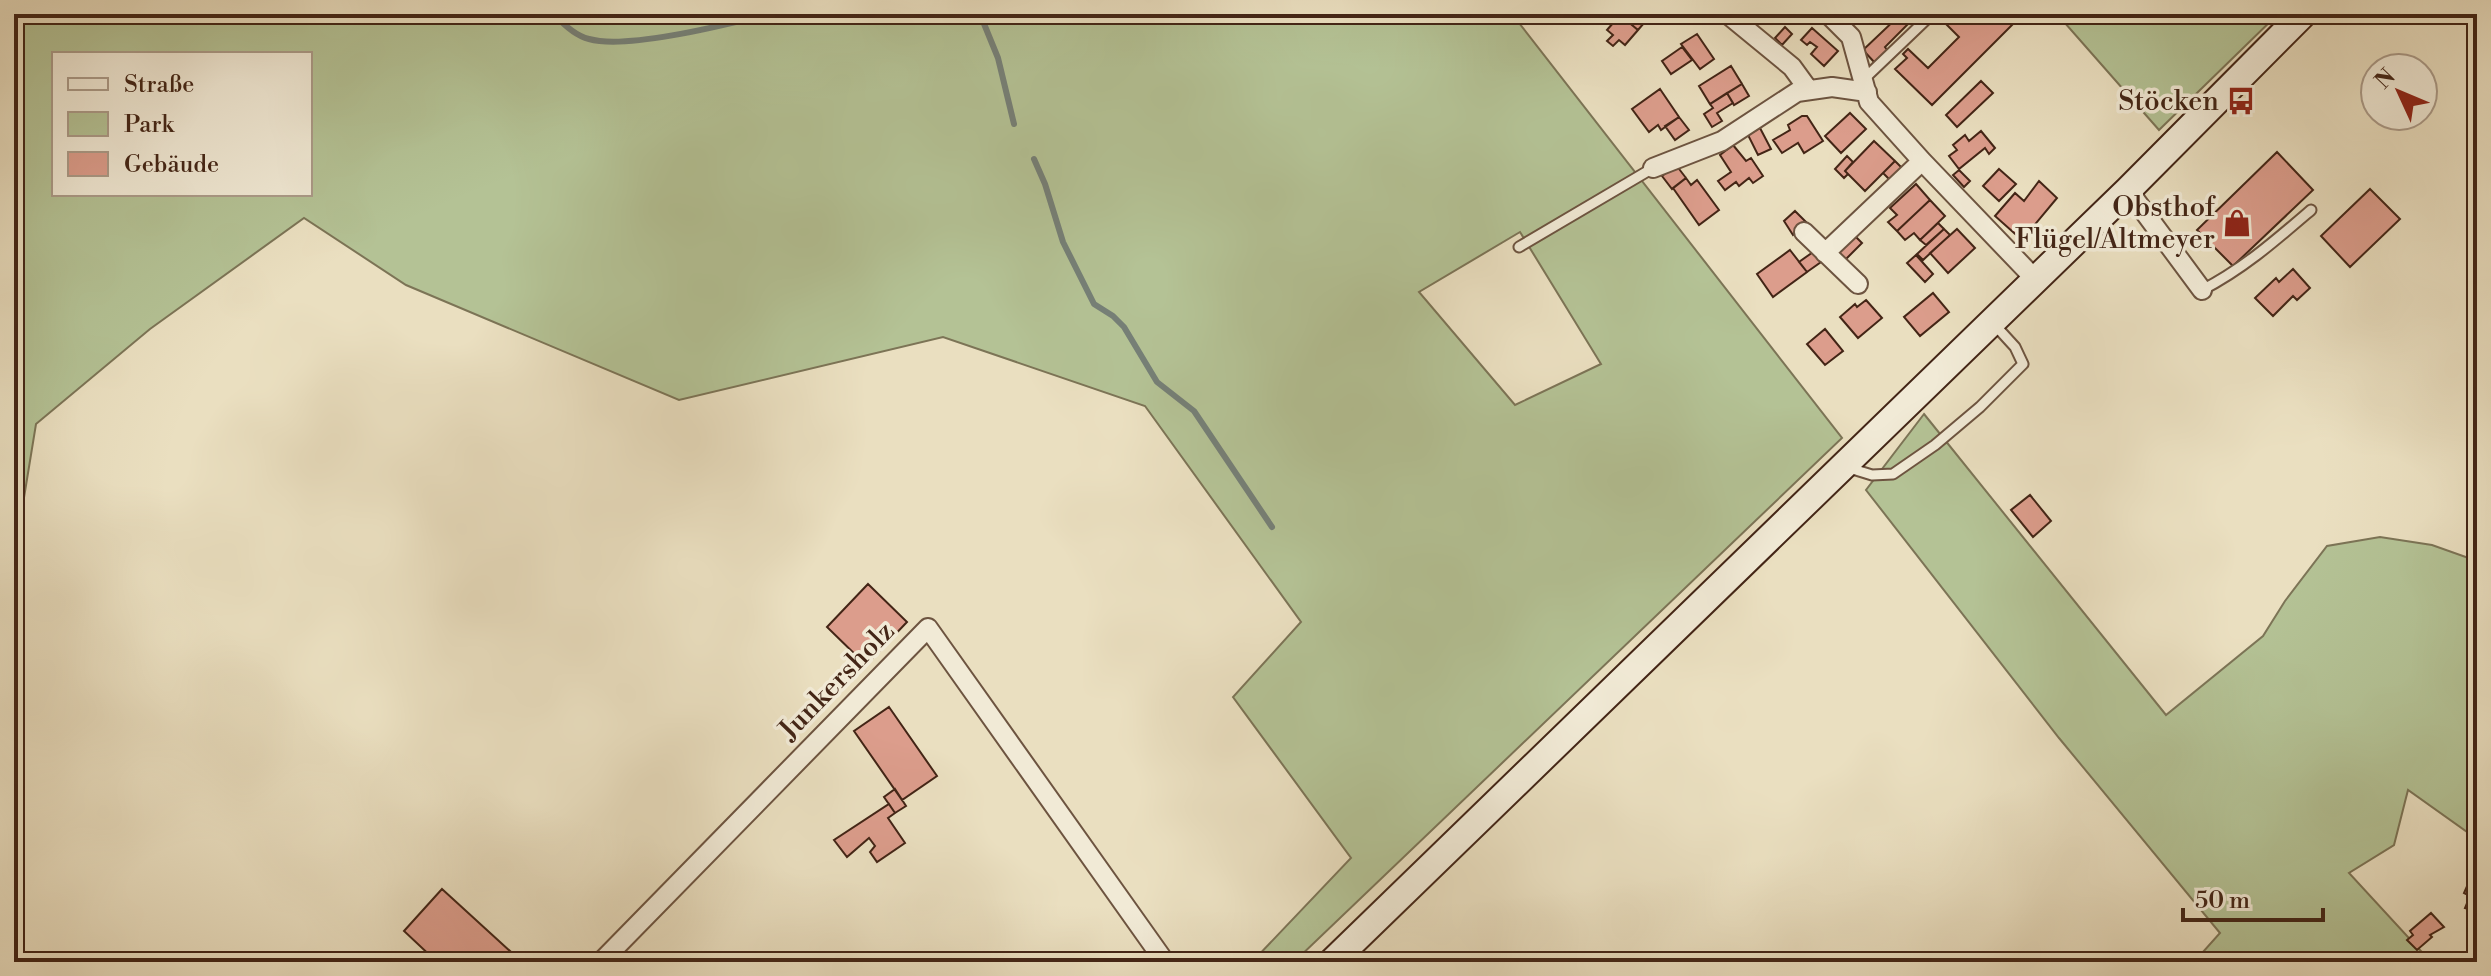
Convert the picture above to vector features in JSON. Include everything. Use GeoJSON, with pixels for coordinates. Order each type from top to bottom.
{"type":"FeatureCollection","features":[{"type":"Feature","properties":{"kind":"main road"},"geometry":{"type":"LineString","coordinates":[[1332,962],[2036,280],[2303,14]]}},
{"type":"Feature","properties":{"kind":"street"},"geometry":{"type":"LineString","coordinates":[[1828,14],[1851,37],[1869,102],[2036,280]]}},
{"type":"Feature","properties":{"kind":"street"},"geometry":{"type":"LineString","coordinates":[[1730,16],[1792,67],[1808,89]]}},
{"type":"Feature","properties":{"kind":"street"},"geometry":{"type":"LineString","coordinates":[[1653,168],[1722,141],[1797,92],[1865,85]]}},
{"type":"Feature","properties":{"kind":"street"},"geometry":{"type":"LineString","coordinates":[[1825,253],[1922,161]]}},
{"type":"Feature","properties":{"kind":"street"},"geometry":{"type":"LineString","coordinates":[[2128,190],[2202,290]]}},
{"type":"Feature","properties":{"kind":"street"},"geometry":{"type":"LineString","coordinates":[[1804,232],[1858,284]]}},
{"type":"Feature","properties":{"kind":"street","name":"Junkersholz"},"geometry":{"type":"LineString","coordinates":[[601,962],[928,628],[1165,962]]}},
{"type":"Feature","properties":{"kind":"lane"},"geometry":{"type":"LineString","coordinates":[[1865,85],[1931,15]]}},
{"type":"Feature","properties":{"kind":"lane"},"geometry":{"type":"LineString","coordinates":[[1519,247],[1653,168]]}},
{"type":"Feature","properties":{"kind":"lane"},"geometry":{"type":"LineString","coordinates":[[2202,290],[2255,258],[2311,210]]}},
{"type":"Feature","properties":{"kind":"lane"},"geometry":{"type":"LineString","coordinates":[[1843,466],[1872,475],[1893,474],[1935,445],[1980,407],[2023,364],[2015,347],[1992,322]]}},
{"type":"Feature","properties":{"kind":"green space"},"geometry":{"type":"Polygon","coordinates":[[[14,14],[1512,14],[1842,438],[1294,962],[1252,962],[1351,858],[1233,697],[1301,622],[1145,406],[943,337],[679,400],[406,285],[304,218],[150,329],[36,424],[14,559],[14,14]],[[1520,232],[1419,292],[1515,405],[1601,364],[1520,232]]]}},
{"type":"Feature","properties":{"kind":"green space"},"geometry":{"type":"Polygon","coordinates":[[[2057,14],[2278,14],[2159,130],[2057,14]]]}},
{"type":"Feature","properties":{"kind":"green space"},"geometry":{"type":"Polygon","coordinates":[[[1924,414],[2166,715],[2263,636],[2327,546],[2380,537],[2432,545],[2477,561],[2477,839],[2408,790],[2394,845],[2349,873],[2431,962],[2194,962],[2220,933],[2059,738],[1866,490],[1924,414]]]}},
{"type":"Feature","properties":{"kind":"building"},"geometry":{"type":"Polygon","coordinates":[[[1901,14],[1918,14],[1885,47],[1888,51],[1875,63],[1863,50],[1901,14]]]}},
{"type":"Feature","properties":{"kind":"building"},"geometry":{"type":"Polygon","coordinates":[[[1939,14],[2015,14],[2019,18],[1932,105],[1895,69],[1907,58],[1903,54],[1908,49],[1928,68],[1959,37],[1939,14]]]}},
{"type":"Feature","properties":{"kind":"building"},"geometry":{"type":"Polygon","coordinates":[[[1620,15],[1650,16],[1638,30],[1620,15]]]}},
{"type":"Feature","properties":{"kind":"building"},"geometry":{"type":"Polygon","coordinates":[[[1620,15],[1638,30],[1625,45],[1619,40],[1613,46],[1607,41],[1613,35],[1607,30],[1620,15]]]}},
{"type":"Feature","properties":{"kind":"building"},"geometry":{"type":"Polygon","coordinates":[[[1785,27],[1792,34],[1782,45],[1775,38],[1785,27]]]}},
{"type":"Feature","properties":{"kind":"building"},"geometry":{"type":"Polygon","coordinates":[[[1812,28],[1838,51],[1824,66],[1811,54],[1817,47],[1801,40],[1812,28]]]}},
{"type":"Feature","properties":{"kind":"building"},"geometry":{"type":"Polygon","coordinates":[[[1697,34],[1714,59],[1700,69],[1681,44],[1697,34]]]}},
{"type":"Feature","properties":{"kind":"building"},"geometry":{"type":"Polygon","coordinates":[[[1682,47],[1692,60],[1671,74],[1662,61],[1682,47]]]}},
{"type":"Feature","properties":{"kind":"building"},"geometry":{"type":"Polygon","coordinates":[[[1731,66],[1742,84],[1710,104],[1699,86],[1731,66]]]}},
{"type":"Feature","properties":{"kind":"building"},"geometry":{"type":"Polygon","coordinates":[[[1981,81],[1993,93],[1957,127],[1946,115],[1981,81]]]}},
{"type":"Feature","properties":{"kind":"building"},"geometry":{"type":"Polygon","coordinates":[[[1742,84],[1749,96],[1734,105],[1727,93],[1742,84]]]}},
{"type":"Feature","properties":{"kind":"building"},"geometry":{"type":"Polygon","coordinates":[[[1660,89],[1679,117],[1661,130],[1658,125],[1649,132],[1632,109],[1660,89]]]}},
{"type":"Feature","properties":{"kind":"building"},"geometry":{"type":"Polygon","coordinates":[[[1727,93],[1733,103],[1717,113],[1722,121],[1712,127],[1704,114],[1713,108],[1710,104],[1727,93]]]}},
{"type":"Feature","properties":{"kind":"building"},"geometry":{"type":"Polygon","coordinates":[[[1850,113],[1866,129],[1841,153],[1825,136],[1850,113]]]}},
{"type":"Feature","properties":{"kind":"building"},"geometry":{"type":"Polygon","coordinates":[[[1807,116],[1823,141],[1804,153],[1798,143],[1782,153],[1773,140],[1790,130],[1788,125],[1807,116]]]}},
{"type":"Feature","properties":{"kind":"building"},"geometry":{"type":"Polygon","coordinates":[[[1679,117],[1689,130],[1675,140],[1665,126],[1679,117]]]}},
{"type":"Feature","properties":{"kind":"building"},"geometry":{"type":"Polygon","coordinates":[[[1760,128],[1771,149],[1758,155],[1748,135],[1760,128]]]}},
{"type":"Feature","properties":{"kind":"building"},"geometry":{"type":"Polygon","coordinates":[[[1981,131],[1995,148],[1989,154],[1985,148],[1959,169],[1949,156],[1957,150],[1953,145],[1965,135],[1969,141],[1981,131]]]}},
{"type":"Feature","properties":{"kind":"building"},"geometry":{"type":"Polygon","coordinates":[[[1874,141],[1895,161],[1865,191],[1845,171],[1874,141]]]}},
{"type":"Feature","properties":{"kind":"building"},"geometry":{"type":"Polygon","coordinates":[[[1733,145],[1746,161],[1751,158],[1763,176],[1753,183],[1749,178],[1739,186],[1736,182],[1725,190],[1718,181],[1731,172],[1720,155],[1733,145]]]}},
{"type":"Feature","properties":{"kind":"building"},"geometry":{"type":"Polygon","coordinates":[[[2277,152],[2313,190],[2233,266],[2197,230],[2277,152]]]}},
{"type":"Feature","properties":{"kind":"building"},"geometry":{"type":"Polygon","coordinates":[[[1847,156],[1853,162],[1845,171],[1848,174],[1844,178],[1835,169],[1847,156]]]}},
{"type":"Feature","properties":{"kind":"building"},"geometry":{"type":"Polygon","coordinates":[[[1895,161],[1902,168],[1890,180],[1883,173],[1895,161]]]}},
{"type":"Feature","properties":{"kind":"building"},"geometry":{"type":"Polygon","coordinates":[[[1676,165],[1686,178],[1672,189],[1662,176],[1676,165]]]}},
{"type":"Feature","properties":{"kind":"building"},"geometry":{"type":"Polygon","coordinates":[[[1999,169],[2016,184],[1999,201],[1983,186],[1999,169]]]}},
{"type":"Feature","properties":{"kind":"building"},"geometry":{"type":"Polygon","coordinates":[[[1959,170],[1970,181],[1964,187],[1953,175],[1959,170]]]}},
{"type":"Feature","properties":{"kind":"building"},"geometry":{"type":"Polygon","coordinates":[[[1686,178],[1691,185],[1697,180],[1719,210],[1699,225],[1673,188],[1686,178]]]}},
{"type":"Feature","properties":{"kind":"building"},"geometry":{"type":"Polygon","coordinates":[[[2039,181],[2057,198],[2022,240],[1995,216],[2015,193],[2024,201],[2039,181]]]}},
{"type":"Feature","properties":{"kind":"building"},"geometry":{"type":"Polygon","coordinates":[[[1916,184],[1930,200],[1897,231],[1888,222],[1897,215],[1890,208],[1916,184]]]}},
{"type":"Feature","properties":{"kind":"building"},"geometry":{"type":"Polygon","coordinates":[[[2370,189],[2400,219],[2350,267],[2321,236],[2370,189]]]}},
{"type":"Feature","properties":{"kind":"building"},"geometry":{"type":"Polygon","coordinates":[[[1930,200],[1945,216],[1920,240],[1914,233],[1905,240],[1897,231],[1930,200]]]}},
{"type":"Feature","properties":{"kind":"building"},"geometry":{"type":"Polygon","coordinates":[[[1795,211],[1807,223],[1793,235],[1784,221],[1795,211]]]}},
{"type":"Feature","properties":{"kind":"building"},"geometry":{"type":"Polygon","coordinates":[[[1938,223],[1944,229],[1926,245],[1920,240],[1938,223]]]}},
{"type":"Feature","properties":{"kind":"building"},"geometry":{"type":"Polygon","coordinates":[[[1944,229],[1950,235],[1923,260],[1917,254],[1944,229]]]}},
{"type":"Feature","properties":{"kind":"building"},"geometry":{"type":"Polygon","coordinates":[[[1957,229],[1975,248],[1948,273],[1930,253],[1957,229]]]}},
{"type":"Feature","properties":{"kind":"building"},"geometry":{"type":"Polygon","coordinates":[[[1854,235],[1862,243],[1844,261],[1836,253],[1854,235]]]}},
{"type":"Feature","properties":{"kind":"building"},"geometry":{"type":"Polygon","coordinates":[[[1790,250],[1807,272],[1773,297],[1757,274],[1790,250]]]}},
{"type":"Feature","properties":{"kind":"building"},"geometry":{"type":"Polygon","coordinates":[[[1813,252],[1821,262],[1807,272],[1799,262],[1813,252]]]}},
{"type":"Feature","properties":{"kind":"building"},"geometry":{"type":"Polygon","coordinates":[[[1916,255],[1933,274],[1925,282],[1907,263],[1916,255]]]}},
{"type":"Feature","properties":{"kind":"building"},"geometry":{"type":"Polygon","coordinates":[[[2293,269],[2310,288],[2297,300],[2293,296],[2273,316],[2255,298],[2276,278],[2279,282],[2293,269]]]}},
{"type":"Feature","properties":{"kind":"building"},"geometry":{"type":"Polygon","coordinates":[[[1933,293],[1949,312],[1920,336],[1904,317],[1933,293]]]}},
{"type":"Feature","properties":{"kind":"building"},"geometry":{"type":"Polygon","coordinates":[[[1866,300],[1882,318],[1858,338],[1840,317],[1855,304],[1857,307],[1866,300]]]}},
{"type":"Feature","properties":{"kind":"building"},"geometry":{"type":"Polygon","coordinates":[[[1825,329],[1843,351],[1825,365],[1807,344],[1825,329]]]}},
{"type":"Feature","properties":{"kind":"building"},"geometry":{"type":"Polygon","coordinates":[[[2030,495],[2051,521],[2033,537],[2011,510],[2030,495]]]}},
{"type":"Feature","properties":{"kind":"building"},"geometry":{"type":"Polygon","coordinates":[[[868,584],[907,622],[866,665],[827,627],[868,584]]]}},
{"type":"Feature","properties":{"kind":"building"},"geometry":{"type":"Polygon","coordinates":[[[889,707],[937,776],[902,800],[854,731],[889,707]]]}},
{"type":"Feature","properties":{"kind":"building"},"geometry":{"type":"Polygon","coordinates":[[[895,789],[906,806],[895,813],[884,797],[895,789]]]}},
{"type":"Feature","properties":{"kind":"building"},"geometry":{"type":"Polygon","coordinates":[[[889,804],[895,813],[888,818],[905,843],[877,862],[870,852],[875,846],[869,838],[847,857],[834,840],[889,804]]]}},
{"type":"Feature","properties":{"kind":"building"},"geometry":{"type":"Polygon","coordinates":[[[2468,884],[2477,887],[2475,921],[2469,919],[2472,910],[2465,908],[2470,896],[2464,893],[2468,884]]]}},
{"type":"Feature","properties":{"kind":"building"},"geometry":{"type":"Polygon","coordinates":[[[442,889],[522,962],[437,962],[404,931],[442,889]]]}},
{"type":"Feature","properties":{"kind":"building"},"geometry":{"type":"Polygon","coordinates":[[[2431,913],[2444,927],[2430,935],[2432,937],[2417,950],[2407,940],[2413,935],[2410,931],[2431,913]]]}},
{"type":"Feature","properties":{"kind":"waterway"},"geometry":{"type":"LineString","coordinates":[[554,14],[579,35],[606,41],[652,39],[769,14]]}},
{"type":"Feature","properties":{"kind":"waterway"},"geometry":{"type":"LineString","coordinates":[[980,14],[998,58],[1014,124]]}},
{"type":"Feature","properties":{"kind":"waterway"},"geometry":{"type":"LineString","coordinates":[[1034,159],[1063,242],[1094,304],[1124,327],[1157,382],[1194,411],[1272,527]]}},
{"type":"Feature","properties":{"kind":"place","name":"Stöcken"},"geometry":{"type":"Point","coordinates":[2241,101]}},
{"type":"Feature","properties":{"kind":"place","name":"Obsthof Flügel/Altmeyer"},"geometry":{"type":"Point","coordinates":[2237,223]}}]}
